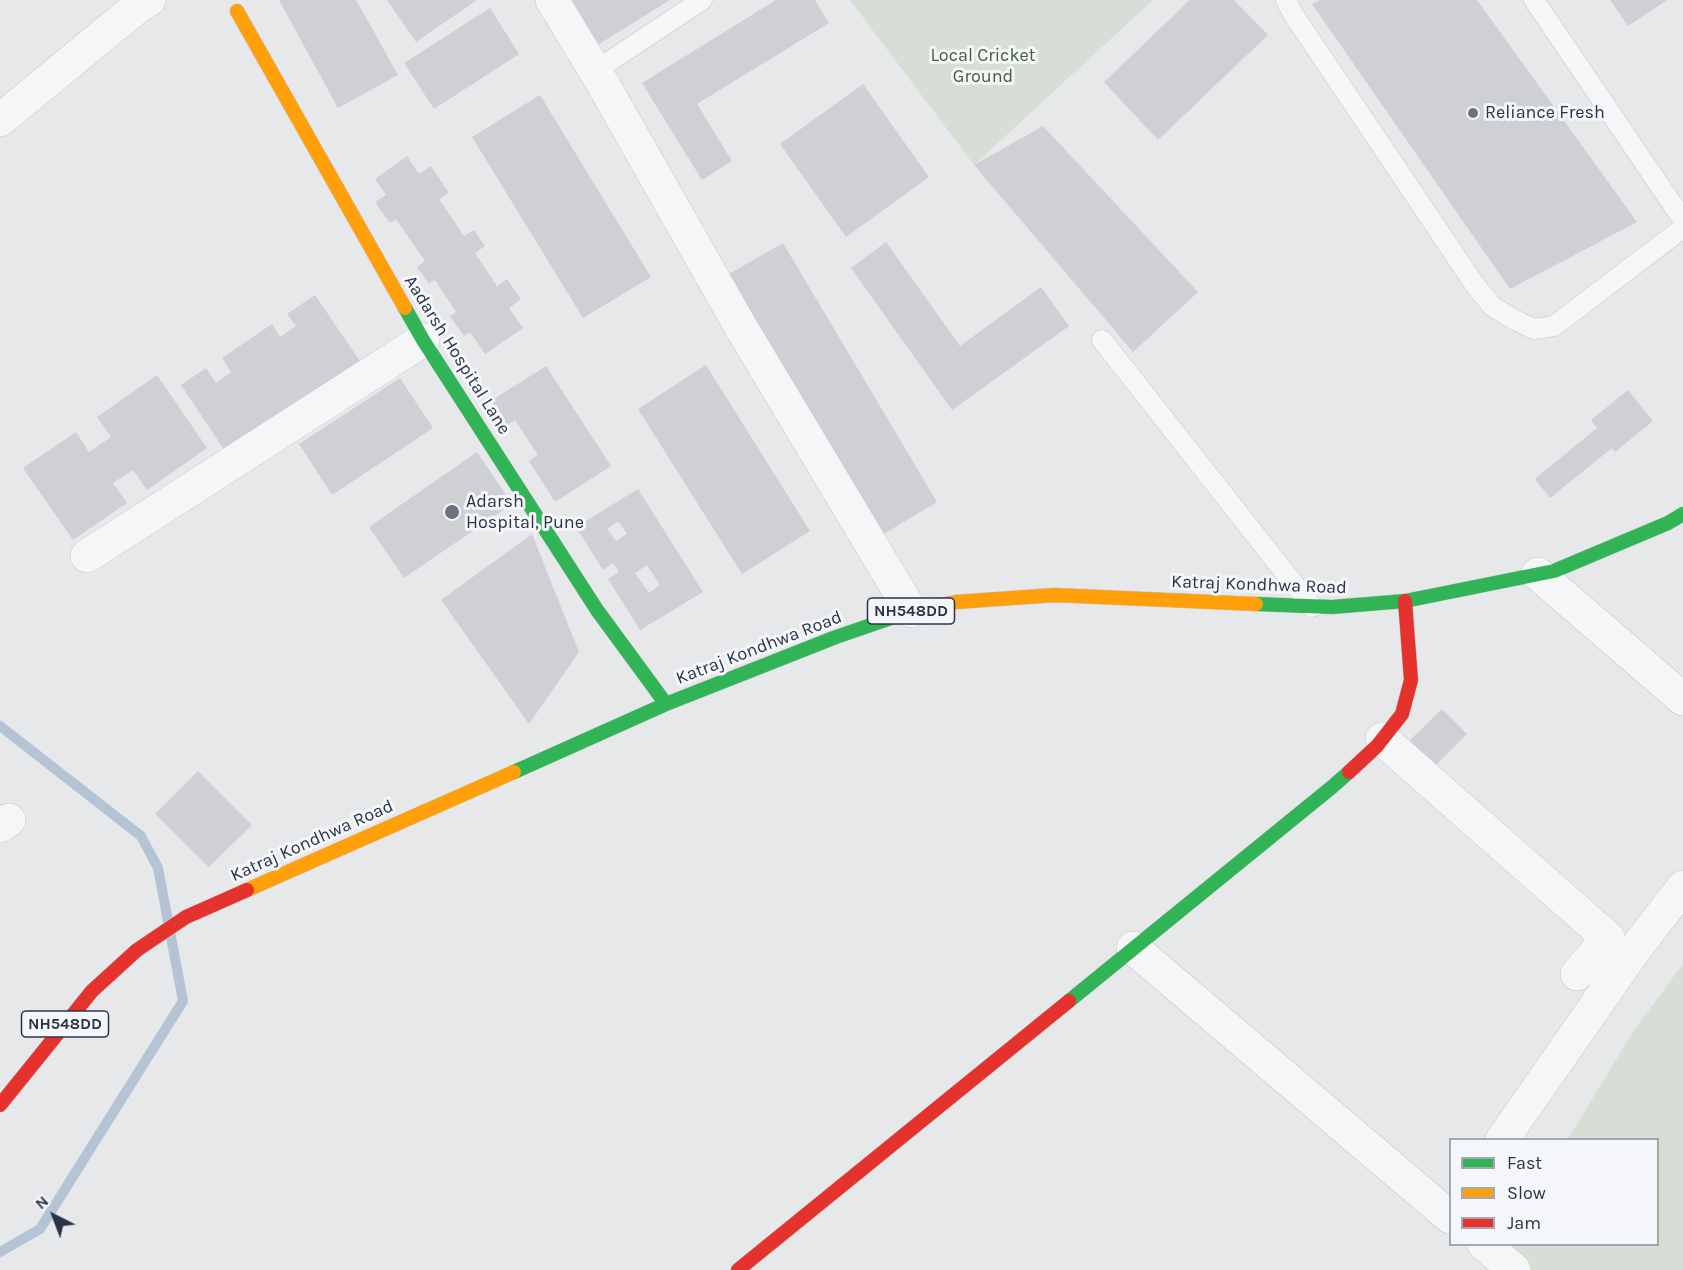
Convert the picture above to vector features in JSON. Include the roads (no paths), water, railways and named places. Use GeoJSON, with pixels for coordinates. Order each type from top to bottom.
{"type":"FeatureCollection","features":[{"type":"Feature","properties":{"kind":"main road","name":"Aadarsh Hospital Lane"},"geometry":{"type":"LineString","coordinates":[[237,11],[423,340],[597,610],[666,704]]}},
{"type":"Feature","properties":{"kind":"main road","name":"Katraj Kondhwa Road"},"geometry":{"type":"LineString","coordinates":[[0,1104],[92,991],[137,950],[186,917],[666,704],[836,637],[911,611],[956,602],[1054,595],[1312,607],[1405,601],[1554,571],[1668,523],[1683,514]]}},
{"type":"Feature","properties":{"kind":"main road"},"geometry":{"type":"LineString","coordinates":[[738,1270],[1332,787],[1377,746],[1401,714],[1411,680],[1405,601]]}},
{"type":"Feature","properties":{"kind":"street"},"geometry":{"type":"LineString","coordinates":[[0,120],[136,8],[149,0]]}},
{"type":"Feature","properties":{"kind":"street"},"geometry":{"type":"LineString","coordinates":[[552,0],[739,324],[911,611]]}},
{"type":"Feature","properties":{"kind":"street"},"geometry":{"type":"LineString","coordinates":[[87,556],[423,340]]}},
{"type":"Feature","properties":{"kind":"street"},"geometry":{"type":"LineString","coordinates":[[1538,574],[1683,699]]}},
{"type":"Feature","properties":{"kind":"street"},"geometry":{"type":"LineString","coordinates":[[1382,739],[1608,938],[1577,974]]}},
{"type":"Feature","properties":{"kind":"street"},"geometry":{"type":"LineString","coordinates":[[1503,1138],[1633,952],[1683,887]]}},
{"type":"Feature","properties":{"kind":"street"},"geometry":{"type":"LineString","coordinates":[[1133,948],[1449,1215]]}},
{"type":"Feature","properties":{"kind":"street"},"geometry":{"type":"LineString","coordinates":[[1485,1246],[1514,1270]]}},
{"type":"Feature","properties":{"kind":"lane"},"geometry":{"type":"LineString","coordinates":[[595,71],[702,0]]}},
{"type":"Feature","properties":{"kind":"lane"},"geometry":{"type":"LineString","coordinates":[[1286,0],[1299,24],[1475,285],[1492,306],[1513,319],[1534,329],[1554,326],[1683,228]]}},
{"type":"Feature","properties":{"kind":"lane"},"geometry":{"type":"LineString","coordinates":[[1534,0],[1683,220]]}},
{"type":"Feature","properties":{"kind":"lane"},"geometry":{"type":"LineString","coordinates":[[1102,340],[1312,607]]}},
{"type":"Feature","properties":{"kind":"waterway"},"geometry":{"type":"LineString","coordinates":[[0,726],[141,836],[158,868],[183,1001],[40,1229],[0,1252]]}},
{"type":"Feature","properties":{"kind":"place","name":"Reliance Fresh"},"geometry":{"type":"Point","coordinates":[1473,113]}},
{"type":"Feature","properties":{"kind":"place","name":"Adarsh Hospital, Pune"},"geometry":{"type":"Point","coordinates":[452,512]}},
{"type":"Feature","properties":{"kind":"park label","name":"Local Cricket Ground"},"geometry":{"type":"Point","coordinates":[983,66]}}]}
